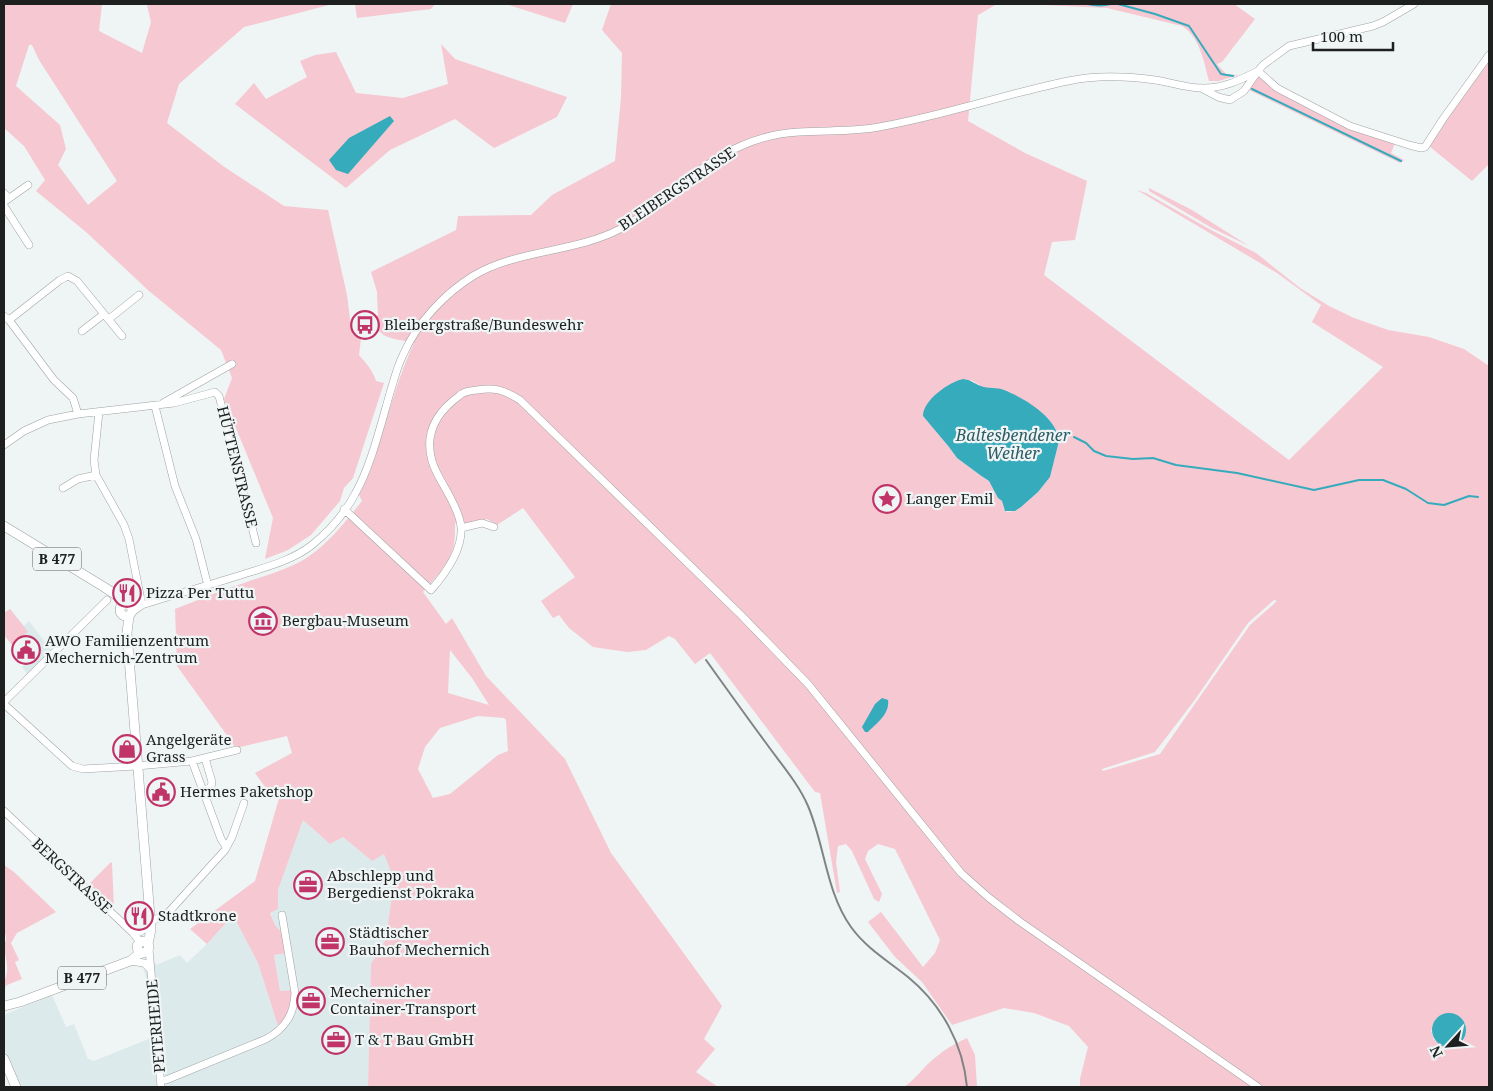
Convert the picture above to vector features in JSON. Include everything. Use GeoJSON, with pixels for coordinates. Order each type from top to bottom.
{"type":"FeatureCollection","features":[{"type":"Feature","properties":{"kind":"main road","name":"B 477"},"geometry":{"type":"LineString","coordinates":[[4,526],[109,596],[116,595],[126,610]]}},
{"type":"Feature","properties":{"kind":"main road"},"geometry":{"type":"LineString","coordinates":[[126,610],[148,925],[151,928],[143,947]]}},
{"type":"Feature","properties":{"kind":"main road","name":"B 477"},"geometry":{"type":"LineString","coordinates":[[4,1006],[17,1003],[128,961],[143,947]]}},
{"type":"Feature","properties":{"kind":"main road","name":"B 477"},"geometry":{"type":"LineString","coordinates":[[4,1012],[17,1003]]}},
{"type":"Feature","properties":{"kind":"main road"},"geometry":{"type":"LineString","coordinates":[[4,1059],[16,1087]]}},
{"type":"Feature","properties":{"kind":"street"},"geometry":{"type":"LineString","coordinates":[[1244,91],[1258,71],[1289,46],[1373,26],[1414,4]]}},
{"type":"Feature","properties":{"kind":"street"},"geometry":{"type":"LineString","coordinates":[[1258,71],[1277,88],[1350,126],[1421,148],[1425,147],[1489,55]]}},
{"type":"Feature","properties":{"kind":"street","name":"BLEIBERGSTRASSE"},"geometry":{"type":"LineString","coordinates":[[126,610],[266,567],[310,546],[328,529],[355,495],[366,471],[403,354],[423,320],[438,304],[472,277],[495,266],[528,255],[592,240],[619,230],[713,162],[739,146],[766,137],[796,132],[870,129],[911,122],[1070,80],[1105,76],[1153,80],[1201,88],[1220,86],[1238,81],[1258,71]]}},
{"type":"Feature","properties":{"kind":"street"},"geometry":{"type":"LineString","coordinates":[[1238,81],[1244,85],[1244,91]]}},
{"type":"Feature","properties":{"kind":"street"},"geometry":{"type":"LineString","coordinates":[[1213,95],[1214,90],[1220,86]]}},
{"type":"Feature","properties":{"kind":"street","name":"BLEIBERGSTRASSE"},"geometry":{"type":"LineString","coordinates":[[1201,88],[1213,95],[1230,100],[1244,91]]}},
{"type":"Feature","properties":{"kind":"street"},"geometry":{"type":"LineString","coordinates":[[5,197],[28,185]]}},
{"type":"Feature","properties":{"kind":"street"},"geometry":{"type":"LineString","coordinates":[[4,206],[29,245]]}},
{"type":"Feature","properties":{"kind":"street"},"geometry":{"type":"LineString","coordinates":[[78,414],[72,398],[54,380],[6,318],[68,276],[77,281],[122,336]]}},
{"type":"Feature","properties":{"kind":"street"},"geometry":{"type":"LineString","coordinates":[[82,331],[138,295]]}},
{"type":"Feature","properties":{"kind":"street"},"geometry":{"type":"LineString","coordinates":[[4,445],[24,431],[48,420],[78,414],[158,405],[232,364]]}},
{"type":"Feature","properties":{"kind":"street"},"geometry":{"type":"LineString","coordinates":[[344,509],[430,590],[450,566],[458,547],[461,528],[457,511],[432,462],[429,446],[432,428],[448,403],[464,392],[491,388],[507,392],[520,400],[808,684],[961,873],[1019,921],[1258,1087]]}},
{"type":"Feature","properties":{"kind":"street","name":"HÜTTENSTRASSE"},"geometry":{"type":"LineString","coordinates":[[158,405],[174,403],[216,392],[219,396],[256,543]]}},
{"type":"Feature","properties":{"kind":"street"},"geometry":{"type":"LineString","coordinates":[[158,405],[173,478],[196,539],[208,586]]}},
{"type":"Feature","properties":{"kind":"street"},"geometry":{"type":"LineString","coordinates":[[99,412],[94,460],[96,475],[124,524],[142,605]]}},
{"type":"Feature","properties":{"kind":"street"},"geometry":{"type":"LineString","coordinates":[[63,488],[78,479],[96,475]]}},
{"type":"Feature","properties":{"kind":"street"},"geometry":{"type":"LineString","coordinates":[[461,528],[482,523],[494,527]]}},
{"type":"Feature","properties":{"kind":"street"},"geometry":{"type":"LineString","coordinates":[[109,596],[4,703],[72,766],[83,769],[192,761],[237,750]]}},
{"type":"Feature","properties":{"kind":"street"},"geometry":{"type":"LineString","coordinates":[[203,791],[211,787],[212,782],[205,758]]}},
{"type":"Feature","properties":{"kind":"street"},"geometry":{"type":"LineString","coordinates":[[192,761],[221,839],[226,847]]}},
{"type":"Feature","properties":{"kind":"street"},"geometry":{"type":"LineString","coordinates":[[133,933],[140,932],[167,914],[226,847],[244,803]]}},
{"type":"Feature","properties":{"kind":"street","name":"BERGSTRASSE"},"geometry":{"type":"LineString","coordinates":[[4,811],[133,933],[143,947]]}},
{"type":"Feature","properties":{"kind":"street","name":"PETERHEIDE"},"geometry":{"type":"LineString","coordinates":[[161,1084],[166,1080],[266,1039],[276,1033],[291,1016],[295,1005],[296,993],[282,915]]}},
{"type":"Feature","properties":{"kind":"street","name":"PETERHEIDE"},"geometry":{"type":"LineString","coordinates":[[143,947],[150,970],[161,1084]]}},
{"type":"Feature","properties":{"kind":"street"},"geometry":{"type":"LineString","coordinates":[[128,961],[144,963],[150,970]]}},
{"type":"Feature","properties":{"kind":"shaded area"},"geometry":{"type":"Polygon","coordinates":[[[4,4],[102,4],[99,31],[142,53],[151,22],[148,4],[333,4],[244,27],[179,84],[167,123],[223,166],[284,206],[328,210],[347,295],[351,327],[361,339],[359,355],[371,370],[376,381],[384,383],[353,478],[344,488],[340,501],[311,535],[288,550],[265,559],[273,518],[224,399],[232,378],[221,350],[149,291],[86,232],[36,191],[45,180],[24,146],[4,128],[4,4]],[[29,45],[16,86],[60,125],[66,149],[58,165],[88,205],[117,181],[39,60],[32,45],[29,45]]]}},
{"type":"Feature","properties":{"kind":"shaded area"},"geometry":{"type":"Polygon","coordinates":[[[355,4],[435,4],[431,9],[357,18],[355,4]]]}},
{"type":"Feature","properties":{"kind":"shaded area"},"geometry":{"type":"Polygon","coordinates":[[[506,4],[573,4],[565,23],[506,4]]]}},
{"type":"Feature","properties":{"kind":"shaded area"},"geometry":{"type":"Polygon","coordinates":[[[611,4],[997,4],[978,15],[968,121],[1025,153],[1087,181],[1075,240],[1052,242],[1044,275],[1289,460],[1383,367],[1312,322],[1321,305],[1277,273],[1137,190],[1146,193],[1256,253],[1300,288],[1329,306],[1354,318],[1388,330],[1429,337],[1464,349],[1489,366],[1489,1087],[1080,1087],[1080,1079],[1088,1047],[1069,1026],[1034,1013],[1004,1008],[952,1025],[922,982],[895,957],[868,922],[881,912],[923,967],[935,953],[940,940],[895,849],[878,844],[868,851],[865,859],[882,894],[879,902],[874,899],[852,851],[846,844],[838,846],[836,862],[840,892],[837,893],[820,793],[815,792],[710,653],[695,664],[675,639],[669,636],[646,650],[627,652],[593,647],[569,628],[559,615],[553,618],[541,601],[575,577],[523,508],[497,525],[487,519],[474,523],[455,523],[454,544],[450,557],[442,570],[423,592],[446,624],[452,618],[486,676],[565,759],[611,853],[722,1006],[704,1039],[715,1049],[696,1072],[718,1087],[368,1087],[371,964],[386,939],[394,879],[384,854],[372,861],[343,837],[330,844],[303,820],[278,890],[278,909],[270,913],[275,925],[284,935],[287,953],[274,955],[280,991],[292,990],[287,1014],[278,1026],[258,963],[233,915],[207,944],[190,929],[255,881],[282,788],[268,791],[255,773],[292,753],[287,736],[236,748],[177,666],[175,609],[300,562],[331,538],[362,501],[359,495],[414,343],[388,337],[379,331],[372,318],[378,315],[377,292],[371,272],[456,230],[458,216],[531,215],[552,195],[615,161],[621,97],[622,53],[602,30],[611,4]],[[971,380],[923,416],[957,458],[989,481],[1007,512],[1015,511],[1021,507],[1038,492],[1050,477],[1059,441],[1058,435],[1048,418],[971,380]],[[1274,600],[1248,623],[1194,701],[1155,752],[1102,769],[1103,771],[1160,754],[1250,625],[1277,601],[1274,600]],[[450,650],[448,693],[489,705],[472,678],[450,650]],[[478,716],[440,728],[425,747],[418,769],[433,798],[450,794],[498,755],[508,751],[506,720],[504,718],[478,716]],[[1466,1026],[1431,1030],[1434,1040],[1462,1042],[1466,1026]]]}},
{"type":"Feature","properties":{"kind":"shaded area"},"geometry":{"type":"Polygon","coordinates":[[[1023,4],[1234,4],[1255,19],[1222,62],[1217,64],[1226,74],[1238,75],[1219,81],[1209,81],[1197,43],[1182,26],[1107,8],[1023,4]]]}},
{"type":"Feature","properties":{"kind":"shaded area"},"geometry":{"type":"Polygon","coordinates":[[[441,44],[455,59],[567,97],[557,117],[494,148],[455,119],[390,150],[346,188],[235,104],[254,83],[266,99],[307,77],[300,61],[315,55],[336,52],[356,93],[403,98],[448,84],[441,44]]]}},
{"type":"Feature","properties":{"kind":"shaded area"},"geometry":{"type":"Polygon","coordinates":[[[1489,58],[1489,164],[1472,181],[1429,146],[1489,58]]]}},
{"type":"Feature","properties":{"kind":"shaded area"},"geometry":{"type":"Polygon","coordinates":[[[1257,76],[1276,89],[1395,143],[1391,153],[1404,160],[1400,163],[1249,90],[1257,76]]]}},
{"type":"Feature","properties":{"kind":"shaded area"},"geometry":{"type":"Polygon","coordinates":[[[1149,188],[1192,210],[1249,246],[1212,228],[1149,191],[1149,188]]]}},
{"type":"Feature","properties":{"kind":"shaded area"},"geometry":{"type":"Polygon","coordinates":[[[10,609],[24,626],[29,621],[51,650],[27,674],[22,667],[27,663],[17,650],[14,652],[12,649],[14,647],[4,635],[4,613],[10,609]]]}},
{"type":"Feature","properties":{"kind":"shaded area"},"geometry":{"type":"Polygon","coordinates":[[[10,609],[28,632],[12,645],[4,635],[4,613],[10,609]]]}},
{"type":"Feature","properties":{"kind":"shaded area"},"geometry":{"type":"Polygon","coordinates":[[[303,820],[330,844],[343,837],[372,861],[384,853],[394,879],[386,939],[371,964],[368,1087],[11,1087],[4,1071],[4,1015],[52,995],[66,1027],[74,1024],[88,1059],[94,1061],[151,1038],[147,981],[144,971],[155,961],[156,965],[180,955],[187,963],[233,915],[258,963],[278,1026],[292,990],[280,991],[274,955],[287,953],[284,935],[275,925],[270,912],[278,909],[278,890],[303,820]]]}},
{"type":"Feature","properties":{"kind":"shaded area"},"geometry":{"type":"Polygon","coordinates":[[[112,863],[114,908],[89,884],[112,863]]]}},
{"type":"Feature","properties":{"kind":"shaded area"},"geometry":{"type":"Polygon","coordinates":[[[4,865],[14,872],[56,912],[17,933],[11,943],[19,960],[15,962],[22,979],[4,988],[7,969],[4,943],[6,936],[4,932],[4,865]]]}},
{"type":"Feature","properties":{"kind":"shaded area"},"geometry":{"type":"Polygon","coordinates":[[[967,1038],[975,1055],[977,1087],[904,1087],[939,1054],[967,1038]]]}},
{"type":"Feature","properties":{"kind":"water"},"geometry":{"type":"Polygon","coordinates":[[[390,116],[394,121],[348,174],[336,170],[329,160],[349,138],[390,116]]]}},
{"type":"Feature","properties":{"kind":"water","name":"Baltesbendener Weiher"},"geometry":{"type":"Polygon","coordinates":[[[963,379],[984,387],[1001,389],[1030,403],[1046,416],[1057,432],[1059,441],[1050,477],[1038,492],[1015,511],[1005,511],[1002,501],[998,498],[989,481],[957,458],[923,416],[927,404],[932,398],[944,388],[963,379]]]}},
{"type":"Feature","properties":{"kind":"water"},"geometry":{"type":"Polygon","coordinates":[[[882,698],[888,700],[885,714],[868,732],[865,732],[862,727],[875,704],[882,698]]]}},
{"type":"Feature","properties":{"kind":"water"},"geometry":{"type":"Polygon","coordinates":[[[1449,1013],[1456,1014],[1461,1018],[1465,1023],[1465,1037],[1461,1042],[1456,1046],[1449,1047],[1442,1046],[1437,1042],[1433,1037],[1432,1030],[1433,1023],[1437,1018],[1442,1014],[1449,1013]]]}},
{"type":"Feature","properties":{"kind":"waterway"},"geometry":{"type":"LineString","coordinates":[[1088,4],[1111,4]]}},
{"type":"Feature","properties":{"kind":"waterway"},"geometry":{"type":"LineString","coordinates":[[1118,4],[1189,26],[1221,74],[1233,76]]}},
{"type":"Feature","properties":{"kind":"waterway"},"geometry":{"type":"LineString","coordinates":[[1252,89],[1401,161]]}},
{"type":"Feature","properties":{"kind":"waterway"},"geometry":{"type":"LineString","coordinates":[[1074,437],[1086,443],[1094,451],[1106,456],[1133,459],[1153,458],[1176,465],[1237,473],[1314,490],[1359,480],[1383,480],[1406,489],[1428,503],[1444,505],[1469,496],[1478,497]]}},
{"type":"Feature","properties":{"kind":"railway"},"geometry":{"type":"LineString","coordinates":[[706,660],[789,774],[804,798],[814,821],[836,899],[851,927],[870,948],[920,988],[941,1013],[949,1026],[961,1056],[967,1087]]}},
{"type":"Feature","properties":{"kind":"place","name":"Bleibergstraße/Bundeswehr"},"geometry":{"type":"Point","coordinates":[365,325]}},
{"type":"Feature","properties":{"kind":"place","name":"Langer Emil"},"geometry":{"type":"Point","coordinates":[887,499]}},
{"type":"Feature","properties":{"kind":"place","name":"Pizza Per Tuttu"},"geometry":{"type":"Point","coordinates":[127,593]}},
{"type":"Feature","properties":{"kind":"place","name":"Bergbau-Museum"},"geometry":{"type":"Point","coordinates":[263,621]}},
{"type":"Feature","properties":{"kind":"place","name":"AWO Familienzentrum Mechernich-Zentrum"},"geometry":{"type":"Point","coordinates":[26,650]}},
{"type":"Feature","properties":{"kind":"place","name":"Angelgeräte Grass"},"geometry":{"type":"Point","coordinates":[127,749]}},
{"type":"Feature","properties":{"kind":"place","name":"Hermes Paketshop"},"geometry":{"type":"Point","coordinates":[161,792]}},
{"type":"Feature","properties":{"kind":"place","name":"Abschlepp und Bergedienst Pokraka"},"geometry":{"type":"Point","coordinates":[308,885]}},
{"type":"Feature","properties":{"kind":"place","name":"Stadtkrone"},"geometry":{"type":"Point","coordinates":[139,916]}},
{"type":"Feature","properties":{"kind":"place","name":"Städtischer Bauhof Mechernich"},"geometry":{"type":"Point","coordinates":[330,942]}},
{"type":"Feature","properties":{"kind":"place","name":"Mechernicher Container-Transport"},"geometry":{"type":"Point","coordinates":[311,1001]}},
{"type":"Feature","properties":{"kind":"place","name":"T & T Bau GmbH"},"geometry":{"type":"Point","coordinates":[336,1040]}}]}
